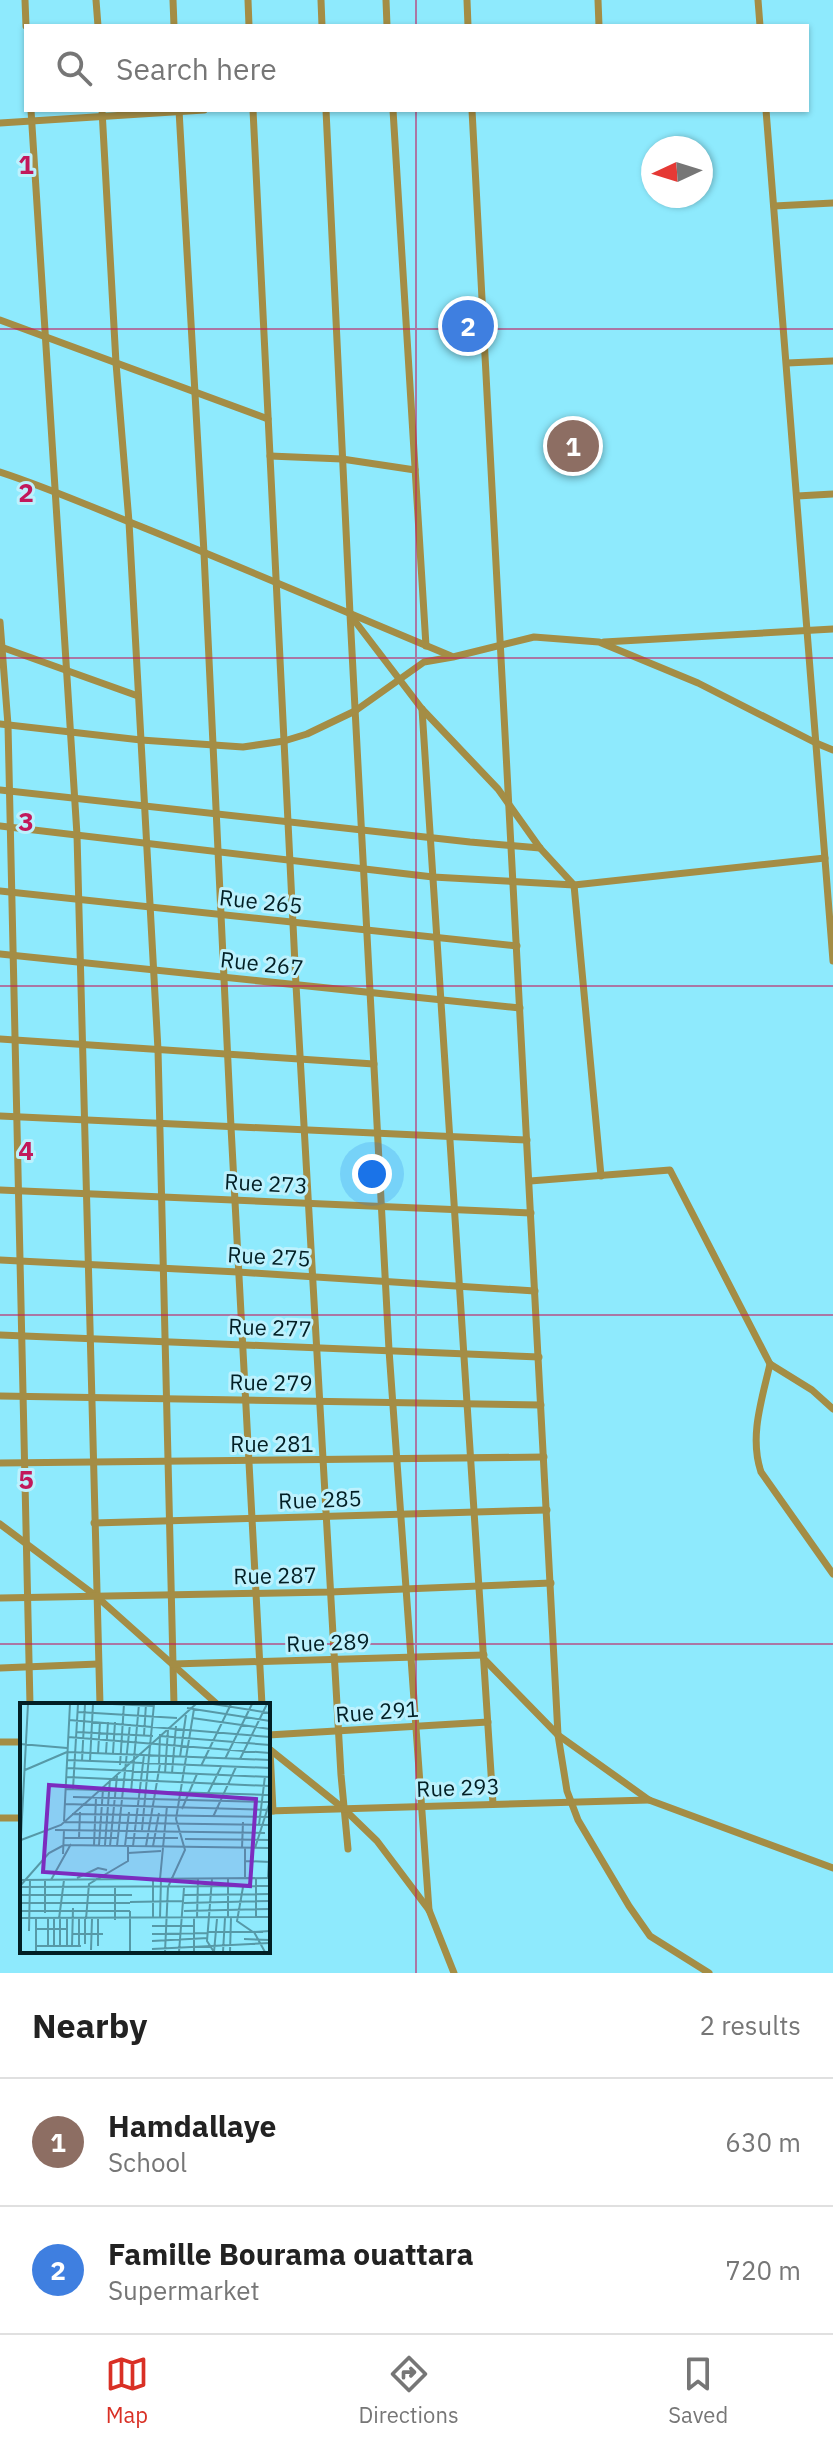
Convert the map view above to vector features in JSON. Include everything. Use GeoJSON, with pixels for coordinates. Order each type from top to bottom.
{"type":"FeatureCollection","features":[{"type":"Feature","properties":{"kind":"street"},"geometry":{"type":"LineString","coordinates":[[25,0],[26,24]]}},
{"type":"Feature","properties":{"kind":"street"},"geometry":{"type":"LineString","coordinates":[[96,0],[98,24]]}},
{"type":"Feature","properties":{"kind":"street"},"geometry":{"type":"LineString","coordinates":[[173,0],[174,24]]}},
{"type":"Feature","properties":{"kind":"street"},"geometry":{"type":"LineString","coordinates":[[248,0],[249,24]]}},
{"type":"Feature","properties":{"kind":"street"},"geometry":{"type":"LineString","coordinates":[[321,0],[322,24]]}},
{"type":"Feature","properties":{"kind":"street"},"geometry":{"type":"LineString","coordinates":[[386,0],[387,24]]}},
{"type":"Feature","properties":{"kind":"street"},"geometry":{"type":"LineString","coordinates":[[467,0],[468,24]]}},
{"type":"Feature","properties":{"kind":"street"},"geometry":{"type":"LineString","coordinates":[[598,0],[599,24]]}},
{"type":"Feature","properties":{"kind":"street"},"geometry":{"type":"LineString","coordinates":[[758,0],[760,24]]}},
{"type":"Feature","properties":{"kind":"street"},"geometry":{"type":"LineString","coordinates":[[31,112],[77,835],[100,1703]]}},
{"type":"Feature","properties":{"kind":"street"},"geometry":{"type":"LineString","coordinates":[[0,123],[141,112]]}},
{"type":"Feature","properties":{"kind":"street"},"geometry":{"type":"LineString","coordinates":[[179,112],[262,1703]]}},
{"type":"Feature","properties":{"kind":"street"},"geometry":{"type":"LineString","coordinates":[[253,112],[296,985],[338,1732],[348,1849]]}},
{"type":"Feature","properties":{"kind":"street"},"geometry":{"type":"LineString","coordinates":[[326,112],[385,1281],[429,1910]]}},
{"type":"Feature","properties":{"kind":"street"},"geometry":{"type":"LineString","coordinates":[[393,112],[426,646]]}},
{"type":"Feature","properties":{"kind":"street"},"geometry":{"type":"LineString","coordinates":[[472,112],[558,1735],[567,1791],[578,1820],[621,1894],[650,1936],[709,1973]]}},
{"type":"Feature","properties":{"kind":"street"},"geometry":{"type":"LineString","coordinates":[[766,112],[816,743],[828,843],[825,858],[833,961]]}},
{"type":"Feature","properties":{"kind":"street"},"geometry":{"type":"LineString","coordinates":[[103,113],[158,1050],[174,1703]]}},
{"type":"Feature","properties":{"kind":"street"},"geometry":{"type":"LineString","coordinates":[[774,206],[833,203]]}},
{"type":"Feature","properties":{"kind":"street"},"geometry":{"type":"LineString","coordinates":[[0,320],[268,419]]}},
{"type":"Feature","properties":{"kind":"street"},"geometry":{"type":"LineString","coordinates":[[787,363],[833,361]]}},
{"type":"Feature","properties":{"kind":"street"},"geometry":{"type":"LineString","coordinates":[[270,456],[342,459],[415,470]]}},
{"type":"Feature","properties":{"kind":"street"},"geometry":{"type":"LineString","coordinates":[[0,472],[55,490],[453,657]]}},
{"type":"Feature","properties":{"kind":"street"},"geometry":{"type":"LineString","coordinates":[[797,496],[833,494]]}},
{"type":"Feature","properties":{"kind":"street"},"geometry":{"type":"LineString","coordinates":[[350,614],[422,709],[498,789],[540,848],[574,885],[601,1176]]}},
{"type":"Feature","properties":{"kind":"street"},"geometry":{"type":"LineString","coordinates":[[0,622],[12,892],[30,1703]]}},
{"type":"Feature","properties":{"kind":"street"},"geometry":{"type":"LineString","coordinates":[[4,724],[141,740],[243,747],[307,734],[355,711],[424,662],[534,637],[599,642],[833,629]]}},
{"type":"Feature","properties":{"kind":"street"},"geometry":{"type":"LineString","coordinates":[[599,642],[698,683],[833,750]]}},
{"type":"Feature","properties":{"kind":"street"},"geometry":{"type":"LineString","coordinates":[[1,647],[138,696]]}},
{"type":"Feature","properties":{"kind":"street"},"geometry":{"type":"LineString","coordinates":[[422,709],[493,1804]]}},
{"type":"Feature","properties":{"kind":"street"},"geometry":{"type":"LineString","coordinates":[[0,790],[540,848]]}},
{"type":"Feature","properties":{"kind":"street"},"geometry":{"type":"LineString","coordinates":[[0,826],[433,877],[574,885],[825,858]]}},
{"type":"Feature","properties":{"kind":"street","name":"Rue 265"},"geometry":{"type":"LineString","coordinates":[[0,891],[517,946]]}},
{"type":"Feature","properties":{"kind":"street","name":"Rue 267"},"geometry":{"type":"LineString","coordinates":[[0,954],[520,1008]]}},
{"type":"Feature","properties":{"kind":"street"},"geometry":{"type":"LineString","coordinates":[[0,1039],[374,1064]]}},
{"type":"Feature","properties":{"kind":"street"},"geometry":{"type":"LineString","coordinates":[[0,1116],[527,1140]]}},
{"type":"Feature","properties":{"kind":"street"},"geometry":{"type":"LineString","coordinates":[[530,1181],[670,1170],[770,1364],[812,1390],[833,1409]]}},
{"type":"Feature","properties":{"kind":"street","name":"Rue 273"},"geometry":{"type":"LineString","coordinates":[[0,1190],[531,1213]]}},
{"type":"Feature","properties":{"kind":"street","name":"Rue 275"},"geometry":{"type":"LineString","coordinates":[[0,1260],[535,1291]]}},
{"type":"Feature","properties":{"kind":"street","name":"Rue 277"},"geometry":{"type":"LineString","coordinates":[[0,1335],[539,1357]]}},
{"type":"Feature","properties":{"kind":"street"},"geometry":{"type":"LineString","coordinates":[[770,1364],[756,1429],[756,1458],[761,1472],[833,1574]]}},
{"type":"Feature","properties":{"kind":"street","name":"Rue 279"},"geometry":{"type":"LineString","coordinates":[[0,1396],[541,1405]]}},
{"type":"Feature","properties":{"kind":"street","name":"Rue 281"},"geometry":{"type":"LineString","coordinates":[[0,1463],[544,1457]]}},
{"type":"Feature","properties":{"kind":"street","name":"Rue 285"},"geometry":{"type":"LineString","coordinates":[[94,1523],[547,1510]]}},
{"type":"Feature","properties":{"kind":"street"},"geometry":{"type":"LineString","coordinates":[[0,1524],[96,1596],[216,1703]]}},
{"type":"Feature","properties":{"kind":"street","name":"Rue 287"},"geometry":{"type":"LineString","coordinates":[[0,1598],[330,1592],[551,1583]]}},
{"type":"Feature","properties":{"kind":"street"},"geometry":{"type":"LineString","coordinates":[[484,1657],[558,1735],[649,1800],[833,1868]]}},
{"type":"Feature","properties":{"kind":"street","name":"Rue 289"},"geometry":{"type":"LineString","coordinates":[[173,1664],[484,1657]]}},
{"type":"Feature","properties":{"kind":"street"},"geometry":{"type":"LineString","coordinates":[[0,1668],[98,1664]]}},
{"type":"Feature","properties":{"kind":"street","name":"Rue 291"},"geometry":{"type":"LineString","coordinates":[[270,1735],[488,1722]]}},
{"type":"Feature","properties":{"kind":"street"},"geometry":{"type":"LineString","coordinates":[[270,1750],[344,1809],[377,1841],[429,1910],[454,1973]]}},
{"type":"Feature","properties":{"kind":"street","name":"Rue 293"},"geometry":{"type":"LineString","coordinates":[[270,1811],[649,1800]]}},
{"type":"Feature","properties":{"kind":"place","name":"Famille Bourama ouattara"},"geometry":{"type":"Point","coordinates":[468,326]}},
{"type":"Feature","properties":{"kind":"place","name":"Hamdallaye"},"geometry":{"type":"Point","coordinates":[573,446]}}]}
